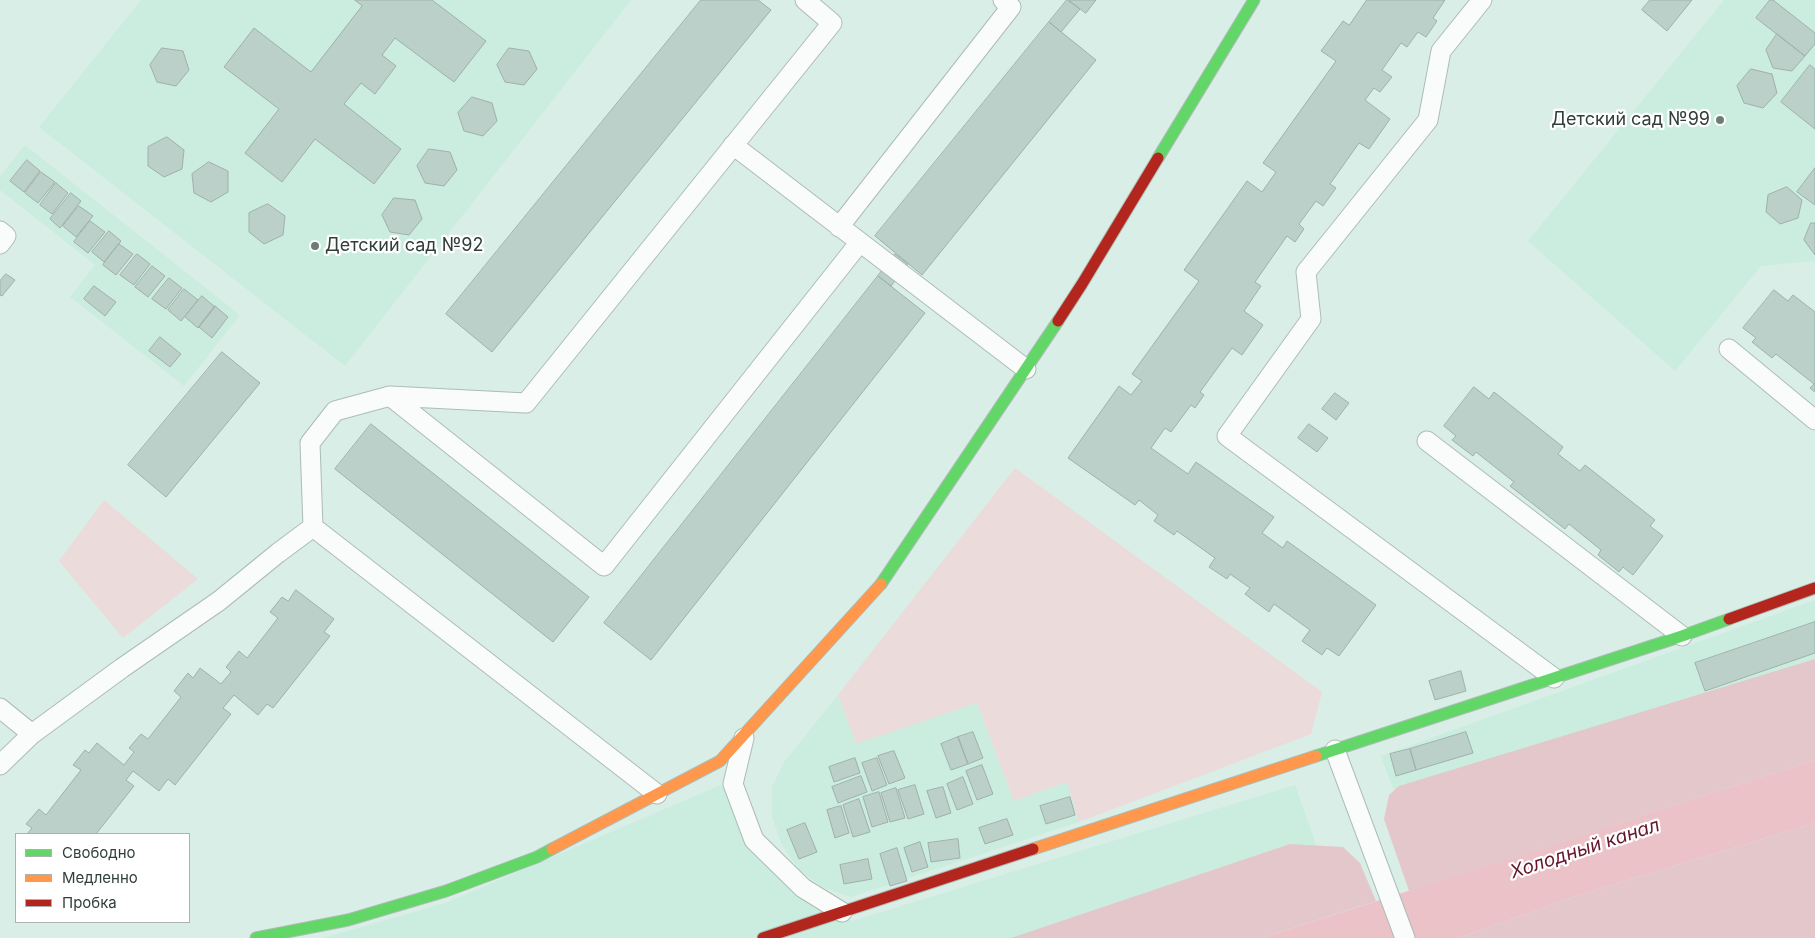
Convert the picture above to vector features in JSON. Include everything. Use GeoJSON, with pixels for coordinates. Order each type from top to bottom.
{"type":"FeatureCollection","features":[{"type":"Feature","properties":{"kind":"street"},"geometry":{"type":"LineString","coordinates":[[256,938],[348,920],[446,891],[537,856],[720,761],[880,586],[1082,284],[1254,0]]}},
{"type":"Feature","properties":{"kind":"street"},"geometry":{"type":"LineString","coordinates":[[763,938],[1682,636],[1815,588]]}},
{"type":"Feature","properties":{"kind":"lane"},"geometry":{"type":"LineString","coordinates":[[313,527],[310,443],[335,411],[390,396],[526,403],[832,23],[804,0]]}},
{"type":"Feature","properties":{"kind":"lane"},"geometry":{"type":"LineString","coordinates":[[839,226],[1011,7],[1003,0]]}},
{"type":"Feature","properties":{"kind":"lane"},"geometry":{"type":"LineString","coordinates":[[1482,0],[1441,51],[1428,120],[1306,272],[1311,319],[1227,436],[1554,678]]}},
{"type":"Feature","properties":{"kind":"lane"},"geometry":{"type":"LineString","coordinates":[[733,146],[1026,369]]}},
{"type":"Feature","properties":{"kind":"lane"},"geometry":{"type":"LineString","coordinates":[[0,231],[6,236],[0,244]]}},
{"type":"Feature","properties":{"kind":"lane"},"geometry":{"type":"LineString","coordinates":[[390,396],[604,566],[860,242]]}},
{"type":"Feature","properties":{"kind":"lane"},"geometry":{"type":"LineString","coordinates":[[1728,349],[1815,420]]}},
{"type":"Feature","properties":{"kind":"lane"},"geometry":{"type":"LineString","coordinates":[[1427,441],[1682,636]]}},
{"type":"Feature","properties":{"kind":"lane"},"geometry":{"type":"LineString","coordinates":[[0,765],[32,734],[122,668],[220,601],[313,527]]}},
{"type":"Feature","properties":{"kind":"lane"},"geometry":{"type":"LineString","coordinates":[[313,527],[657,794]]}},
{"type":"Feature","properties":{"kind":"lane"},"geometry":{"type":"LineString","coordinates":[[0,708],[32,734]]}},
{"type":"Feature","properties":{"kind":"lane"},"geometry":{"type":"LineString","coordinates":[[744,735],[734,784],[754,840],[803,888],[842,912]]}},
{"type":"Feature","properties":{"kind":"lane"},"geometry":{"type":"LineString","coordinates":[[1335,750],[1406,938]]}},
{"type":"Feature","properties":{"kind":"shaded area","name":"Детский сад №92"},"geometry":{"type":"Polygon","coordinates":[[[141,0],[631,0],[345,366],[39,127],[141,0]]]}},
{"type":"Feature","properties":{"kind":"shaded area","name":"Детский сад №99"},"geometry":{"type":"Polygon","coordinates":[[[1724,0],[1815,0],[1815,261],[1761,266],[1675,371],[1528,241],[1724,0]]]}},
{"type":"Feature","properties":{"kind":"shaded area"},"geometry":{"type":"Polygon","coordinates":[[[25,145],[240,315],[184,386],[70,297],[95,265],[0,190],[0,176],[25,145]]]}},
{"type":"Feature","properties":{"kind":"shaded area"},"geometry":{"type":"Polygon","coordinates":[[[1015,468],[1322,692],[1311,734],[1079,822],[1067,782],[1014,801],[977,703],[856,744],[838,695],[1015,468]]]}},
{"type":"Feature","properties":{"kind":"shaded area"},"geometry":{"type":"Polygon","coordinates":[[[104,500],[198,579],[123,638],[59,561],[104,500]]]}},
{"type":"Feature","properties":{"kind":"shaded area"},"geometry":{"type":"Polygon","coordinates":[[[1815,600],[1815,667],[1404,818],[1381,756],[1815,600]]]}},
{"type":"Feature","properties":{"kind":"shaded area"},"geometry":{"type":"Polygon","coordinates":[[[1815,659],[1815,760],[1409,891],[1384,819],[1389,795],[1399,786],[1815,659]]]}},
{"type":"Feature","properties":{"kind":"shaded area"},"geometry":{"type":"Polygon","coordinates":[[[838,695],[856,743],[977,703],[1014,801],[1068,782],[1079,822],[851,897],[824,888],[799,870],[781,843],[772,817],[772,787],[784,762],[838,695]]]}},
{"type":"Feature","properties":{"kind":"shaded area"},"geometry":{"type":"Polygon","coordinates":[[[723,784],[790,884],[852,921],[1295,785],[1317,847],[1049,938],[323,938],[445,903],[723,784]]]}},
{"type":"Feature","properties":{"kind":"shaded area"},"geometry":{"type":"Polygon","coordinates":[[[1815,823],[1815,938],[1458,938],[1582,894],[1815,823]]]}},
{"type":"Feature","properties":{"kind":"shaded area"},"geometry":{"type":"Polygon","coordinates":[[[1290,844],[1343,847],[1360,863],[1376,901],[1262,938],[1011,938],[1290,844]]]}},
{"type":"Feature","properties":{"kind":"water","name":"Холодный канал"},"geometry":{"type":"Polygon","coordinates":[[[1815,760],[1815,823],[1582,894],[1458,938],[1262,938],[1815,760]]]}},
{"type":"Feature","properties":{"kind":"building"},"geometry":{"type":"Polygon","coordinates":[[[355,0],[432,0],[486,41],[454,82],[395,38],[382,55],[396,66],[375,94],[361,83],[344,104],[401,149],[374,184],[315,139],[282,182],[245,153],[279,109],[224,67],[254,28],[311,72],[362,6],[355,0]]]}},
{"type":"Feature","properties":{"kind":"building"},"geometry":{"type":"Polygon","coordinates":[[[701,0],[758,0],[771,10],[492,352],[446,314],[701,0]]]}},
{"type":"Feature","properties":{"kind":"building"},"geometry":{"type":"Polygon","coordinates":[[[1067,0],[1080,9],[1061,32],[1049,22],[1067,0]]]}},
{"type":"Feature","properties":{"kind":"building"},"geometry":{"type":"Polygon","coordinates":[[[1069,0],[1096,0],[1086,13],[1069,0]]]}},
{"type":"Feature","properties":{"kind":"building"},"geometry":{"type":"Polygon","coordinates":[[[1367,0],[1445,0],[1433,18],[1437,21],[1426,37],[1418,32],[1407,47],[1401,43],[1382,70],[1392,77],[1380,92],[1374,88],[1365,100],[1390,119],[1369,149],[1359,143],[1330,184],[1336,188],[1323,206],[1316,201],[1299,224],[1304,229],[1295,242],[1287,236],[1255,282],[1261,286],[1244,311],[1263,325],[1242,355],[1232,348],[1200,392],[1204,395],[1195,408],[1191,405],[1171,432],[1165,428],[1151,448],[1188,474],[1196,462],[1274,517],[1262,533],[1283,548],[1287,541],[1376,605],[1339,656],[1327,648],[1322,655],[1302,641],[1310,630],[1274,604],[1269,612],[1245,594],[1250,588],[1230,574],[1227,579],[1209,567],[1215,558],[1177,531],[1174,535],[1154,521],[1158,515],[1139,500],[1135,505],[1068,458],[1119,386],[1131,395],[1142,381],[1132,374],[1199,281],[1184,270],[1247,181],[1262,192],[1276,172],[1263,163],[1336,61],[1321,51],[1343,21],[1349,25],[1367,0]]]}},
{"type":"Feature","properties":{"kind":"building"},"geometry":{"type":"Polygon","coordinates":[[[1650,0],[1692,0],[1667,31],[1642,10],[1650,0]]]}},
{"type":"Feature","properties":{"kind":"building"},"geometry":{"type":"Polygon","coordinates":[[[1770,0],[1773,0],[1815,33],[1815,44],[1805,56],[1756,18],[1770,0]]]}},
{"type":"Feature","properties":{"kind":"building"},"geometry":{"type":"Polygon","coordinates":[[[1049,22],[1096,60],[922,275],[875,236],[1049,22]]]}},
{"type":"Feature","properties":{"kind":"building"},"geometry":{"type":"Polygon","coordinates":[[[1777,34],[1805,56],[1792,71],[1773,68],[1766,50],[1777,34]]]}},
{"type":"Feature","properties":{"kind":"building"},"geometry":{"type":"Polygon","coordinates":[[[162,48],[183,51],[189,70],[176,86],[157,82],[150,65],[162,48]]]}},
{"type":"Feature","properties":{"kind":"building"},"geometry":{"type":"Polygon","coordinates":[[[509,48],[529,51],[537,69],[524,85],[505,82],[497,65],[509,48]]]}},
{"type":"Feature","properties":{"kind":"building"},"geometry":{"type":"Polygon","coordinates":[[[1810,65],[1815,69],[1815,129],[1781,102],[1810,65]]]}},
{"type":"Feature","properties":{"kind":"building"},"geometry":{"type":"Polygon","coordinates":[[[1751,69],[1772,74],[1777,93],[1763,108],[1744,103],[1737,86],[1751,69]]]}},
{"type":"Feature","properties":{"kind":"building"},"geometry":{"type":"Polygon","coordinates":[[[472,97],[492,103],[497,121],[483,136],[464,131],[458,113],[472,97]]]}},
{"type":"Feature","properties":{"kind":"building"},"geometry":{"type":"Polygon","coordinates":[[[167,137],[184,150],[182,169],[164,177],[148,166],[148,147],[167,137]]]}},
{"type":"Feature","properties":{"kind":"building"},"geometry":{"type":"Polygon","coordinates":[[[429,149],[450,152],[457,170],[444,186],[425,183],[417,166],[429,149]]]}},
{"type":"Feature","properties":{"kind":"building"},"geometry":{"type":"Polygon","coordinates":[[[27,160],[40,171],[24,192],[10,181],[27,160]]]}},
{"type":"Feature","properties":{"kind":"building"},"geometry":{"type":"Polygon","coordinates":[[[209,162],[228,171],[228,192],[211,202],[194,193],[192,174],[209,162]]]}},
{"type":"Feature","properties":{"kind":"building"},"geometry":{"type":"Polygon","coordinates":[[[1815,168],[1815,205],[1797,192],[1815,168]]]}},
{"type":"Feature","properties":{"kind":"building"},"geometry":{"type":"Polygon","coordinates":[[[41,172],[55,182],[38,203],[25,193],[41,172]]]}},
{"type":"Feature","properties":{"kind":"building"},"geometry":{"type":"Polygon","coordinates":[[[56,183],[68,193],[52,214],[40,205],[56,183]]]}},
{"type":"Feature","properties":{"kind":"building"},"geometry":{"type":"Polygon","coordinates":[[[1787,187],[1802,200],[1798,218],[1780,224],[1766,212],[1768,195],[1787,187]]]}},
{"type":"Feature","properties":{"kind":"building"},"geometry":{"type":"Polygon","coordinates":[[[71,193],[81,201],[60,228],[50,219],[71,193]]]}},
{"type":"Feature","properties":{"kind":"building"},"geometry":{"type":"Polygon","coordinates":[[[394,198],[415,200],[422,219],[409,235],[390,232],[382,215],[394,198]]]}},
{"type":"Feature","properties":{"kind":"building"},"geometry":{"type":"Polygon","coordinates":[[[268,204],[285,216],[283,235],[264,244],[249,232],[249,213],[268,204]]]}},
{"type":"Feature","properties":{"kind":"building"},"geometry":{"type":"Polygon","coordinates":[[[79,206],[93,216],[76,237],[63,226],[79,206]]]}},
{"type":"Feature","properties":{"kind":"building"},"geometry":{"type":"Polygon","coordinates":[[[90,221],[105,232],[88,253],[74,242],[90,221]]]}},
{"type":"Feature","properties":{"kind":"building"},"geometry":{"type":"Polygon","coordinates":[[[1811,223],[1815,223],[1815,255],[1804,240],[1811,223]]]}},
{"type":"Feature","properties":{"kind":"building"},"geometry":{"type":"Polygon","coordinates":[[[109,231],[121,241],[104,262],[92,252],[109,231]]]}},
{"type":"Feature","properties":{"kind":"building"},"geometry":{"type":"Polygon","coordinates":[[[119,244],[133,254],[116,275],[103,265],[119,244]]]}},
{"type":"Feature","properties":{"kind":"building"},"geometry":{"type":"Polygon","coordinates":[[[137,254],[150,264],[134,285],[120,275],[137,254]]]}},
{"type":"Feature","properties":{"kind":"building"},"geometry":{"type":"Polygon","coordinates":[[[895,254],[908,264],[891,286],[878,276],[895,254]]]}},
{"type":"Feature","properties":{"kind":"building"},"geometry":{"type":"Polygon","coordinates":[[[152,266],[165,276],[148,297],[135,287],[152,266]]]}},
{"type":"Feature","properties":{"kind":"building"},"geometry":{"type":"Polygon","coordinates":[[[6,274],[15,280],[2,296],[0,295],[0,281],[6,274]]]}},
{"type":"Feature","properties":{"kind":"building"},"geometry":{"type":"Polygon","coordinates":[[[878,276],[925,313],[651,660],[604,623],[878,276]]]}},
{"type":"Feature","properties":{"kind":"building"},"geometry":{"type":"Polygon","coordinates":[[[169,278],[182,288],[166,309],[152,299],[169,278]]]}},
{"type":"Feature","properties":{"kind":"building"},"geometry":{"type":"Polygon","coordinates":[[[94,286],[116,302],[105,316],[84,299],[94,286]]]}},
{"type":"Feature","properties":{"kind":"building"},"geometry":{"type":"Polygon","coordinates":[[[184,289],[198,300],[181,321],[168,310],[184,289]]]}},
{"type":"Feature","properties":{"kind":"building"},"geometry":{"type":"Polygon","coordinates":[[[1774,290],[1788,301],[1793,295],[1815,312],[1815,392],[1810,388],[1814,384],[1776,354],[1772,358],[1752,342],[1756,338],[1743,328],[1774,290]]]}},
{"type":"Feature","properties":{"kind":"building"},"geometry":{"type":"Polygon","coordinates":[[[202,296],[215,307],[198,328],[185,317],[202,296]]]}},
{"type":"Feature","properties":{"kind":"building"},"geometry":{"type":"Polygon","coordinates":[[[215,306],[228,317],[212,338],[199,327],[215,306]]]}},
{"type":"Feature","properties":{"kind":"building"},"geometry":{"type":"Polygon","coordinates":[[[160,337],[181,354],[170,367],[149,351],[160,337]]]}},
{"type":"Feature","properties":{"kind":"building"},"geometry":{"type":"Polygon","coordinates":[[[222,352],[260,383],[166,497],[128,465],[222,352]]]}},
{"type":"Feature","properties":{"kind":"building"},"geometry":{"type":"Polygon","coordinates":[[[1474,387],[1489,399],[1494,392],[1563,447],[1558,454],[1580,471],[1585,465],[1655,520],[1650,526],[1663,536],[1633,575],[1623,567],[1619,572],[1598,555],[1601,550],[1569,524],[1565,529],[1510,486],[1514,482],[1476,452],[1473,456],[1452,440],[1456,436],[1444,426],[1474,387]]]}},
{"type":"Feature","properties":{"kind":"building"},"geometry":{"type":"Polygon","coordinates":[[[1335,393],[1349,403],[1336,420],[1322,409],[1335,393]]]}},
{"type":"Feature","properties":{"kind":"building"},"geometry":{"type":"Polygon","coordinates":[[[371,424],[589,597],[553,642],[335,469],[371,424]]]}},
{"type":"Feature","properties":{"kind":"building"},"geometry":{"type":"Polygon","coordinates":[[[1309,424],[1328,438],[1317,452],[1298,438],[1309,424]]]}},
{"type":"Feature","properties":{"kind":"building"},"geometry":{"type":"Polygon","coordinates":[[[296,590],[334,619],[324,632],[330,636],[273,708],[267,704],[258,715],[234,695],[223,708],[231,714],[175,785],[168,779],[159,791],[133,771],[126,780],[134,786],[97,833],[28,833],[32,828],[26,824],[39,809],[46,815],[81,770],[73,765],[85,750],[89,753],[97,743],[124,765],[134,752],[129,748],[141,734],[148,739],[181,697],[174,691],[188,673],[193,678],[200,668],[221,684],[231,672],[226,667],[239,651],[247,658],[278,618],[270,612],[282,597],[288,601],[296,590]]]}},
{"type":"Feature","properties":{"kind":"building"},"geometry":{"type":"Polygon","coordinates":[[[1815,622],[1815,653],[1705,691],[1695,663],[1815,622]]]}},
{"type":"Feature","properties":{"kind":"building"},"geometry":{"type":"Polygon","coordinates":[[[1461,671],[1466,691],[1435,700],[1429,681],[1461,671]]]}},
{"type":"Feature","properties":{"kind":"building"},"geometry":{"type":"Polygon","coordinates":[[[973,732],[983,758],[968,764],[958,737],[973,732]]]}},
{"type":"Feature","properties":{"kind":"building"},"geometry":{"type":"Polygon","coordinates":[[[1466,732],[1473,753],[1416,770],[1410,749],[1466,732]]]}},
{"type":"Feature","properties":{"kind":"building"},"geometry":{"type":"Polygon","coordinates":[[[958,737],[968,764],[951,770],[941,744],[958,737]]]}},
{"type":"Feature","properties":{"kind":"building"},"geometry":{"type":"Polygon","coordinates":[[[1410,749],[1416,770],[1396,776],[1390,754],[1410,749]]]}},
{"type":"Feature","properties":{"kind":"building"},"geometry":{"type":"Polygon","coordinates":[[[894,751],[905,778],[889,784],[878,756],[894,751]]]}},
{"type":"Feature","properties":{"kind":"building"},"geometry":{"type":"Polygon","coordinates":[[[855,758],[860,773],[834,782],[829,767],[855,758]]]}},
{"type":"Feature","properties":{"kind":"building"},"geometry":{"type":"Polygon","coordinates":[[[877,758],[887,785],[872,791],[862,763],[877,758]]]}},
{"type":"Feature","properties":{"kind":"building"},"geometry":{"type":"Polygon","coordinates":[[[982,765],[993,794],[977,800],[966,771],[982,765]]]}},
{"type":"Feature","properties":{"kind":"building"},"geometry":{"type":"Polygon","coordinates":[[[861,776],[867,792],[838,803],[832,787],[861,776]]]}},
{"type":"Feature","properties":{"kind":"building"},"geometry":{"type":"Polygon","coordinates":[[[963,777],[973,804],[957,810],[947,784],[963,777]]]}},
{"type":"Feature","properties":{"kind":"building"},"geometry":{"type":"Polygon","coordinates":[[[915,785],[924,814],[908,819],[898,790],[915,785]]]}},
{"type":"Feature","properties":{"kind":"building"},"geometry":{"type":"Polygon","coordinates":[[[943,787],[951,813],[936,818],[927,791],[943,787]]]}},
{"type":"Feature","properties":{"kind":"building"},"geometry":{"type":"Polygon","coordinates":[[[896,788],[905,818],[890,822],[881,793],[896,788]]]}},
{"type":"Feature","properties":{"kind":"building"},"geometry":{"type":"Polygon","coordinates":[[[879,792],[888,822],[872,827],[863,797],[879,792]]]}},
{"type":"Feature","properties":{"kind":"building"},"geometry":{"type":"Polygon","coordinates":[[[1070,797],[1075,815],[1046,824],[1040,806],[1070,797]]]}},
{"type":"Feature","properties":{"kind":"building"},"geometry":{"type":"Polygon","coordinates":[[[859,799],[870,832],[853,837],[843,805],[859,799]]]}},
{"type":"Feature","properties":{"kind":"building"},"geometry":{"type":"Polygon","coordinates":[[[841,806],[849,833],[835,838],[827,810],[841,806]]]}},
{"type":"Feature","properties":{"kind":"building"},"geometry":{"type":"Polygon","coordinates":[[[1007,819],[1013,835],[985,844],[979,828],[1007,819]]]}},
{"type":"Feature","properties":{"kind":"building"},"geometry":{"type":"Polygon","coordinates":[[[805,823],[817,852],[799,859],[787,830],[805,823]]]}},
{"type":"Feature","properties":{"kind":"building"},"geometry":{"type":"Polygon","coordinates":[[[958,839],[960,858],[931,862],[928,843],[958,839]]]}},
{"type":"Feature","properties":{"kind":"building"},"geometry":{"type":"Polygon","coordinates":[[[920,842],[928,867],[912,872],[904,848],[920,842]]]}},
{"type":"Feature","properties":{"kind":"building"},"geometry":{"type":"Polygon","coordinates":[[[897,848],[907,881],[890,886],[880,854],[897,848]]]}},
{"type":"Feature","properties":{"kind":"building"},"geometry":{"type":"Polygon","coordinates":[[[868,859],[872,879],[844,884],[840,865],[868,859]]]}},
{"type":"Feature","properties":{"kind":"traffic: fast"},"geometry":{"type":"LineString","coordinates":[[1158,158],[1254,0]]}},
{"type":"Feature","properties":{"kind":"traffic: fast"},"geometry":{"type":"LineString","coordinates":[[881,584],[1058,321]]}},
{"type":"Feature","properties":{"kind":"traffic: fast"},"geometry":{"type":"LineString","coordinates":[[1316,756],[1729,619]]}},
{"type":"Feature","properties":{"kind":"traffic: fast"},"geometry":{"type":"LineString","coordinates":[[256,938],[348,920],[446,891],[537,857],[552,849]]}},
{"type":"Feature","properties":{"kind":"traffic: slow"},"geometry":{"type":"LineString","coordinates":[[552,849],[720,761],[881,584]]}},
{"type":"Feature","properties":{"kind":"traffic: slow"},"geometry":{"type":"LineString","coordinates":[[1033,849],[1316,756]]}},
{"type":"Feature","properties":{"kind":"traffic: jam"},"geometry":{"type":"LineString","coordinates":[[1058,321],[1158,158]]}},
{"type":"Feature","properties":{"kind":"traffic: jam"},"geometry":{"type":"LineString","coordinates":[[1729,619],[1815,588]]}},
{"type":"Feature","properties":{"kind":"traffic: jam"},"geometry":{"type":"LineString","coordinates":[[763,938],[1033,849]]}},
{"type":"Feature","properties":{"kind":"place","name":"Детский сад №99"},"geometry":{"type":"Point","coordinates":[1720,120]}},
{"type":"Feature","properties":{"kind":"place","name":"Детский сад №92"},"geometry":{"type":"Point","coordinates":[315,246]}}]}
